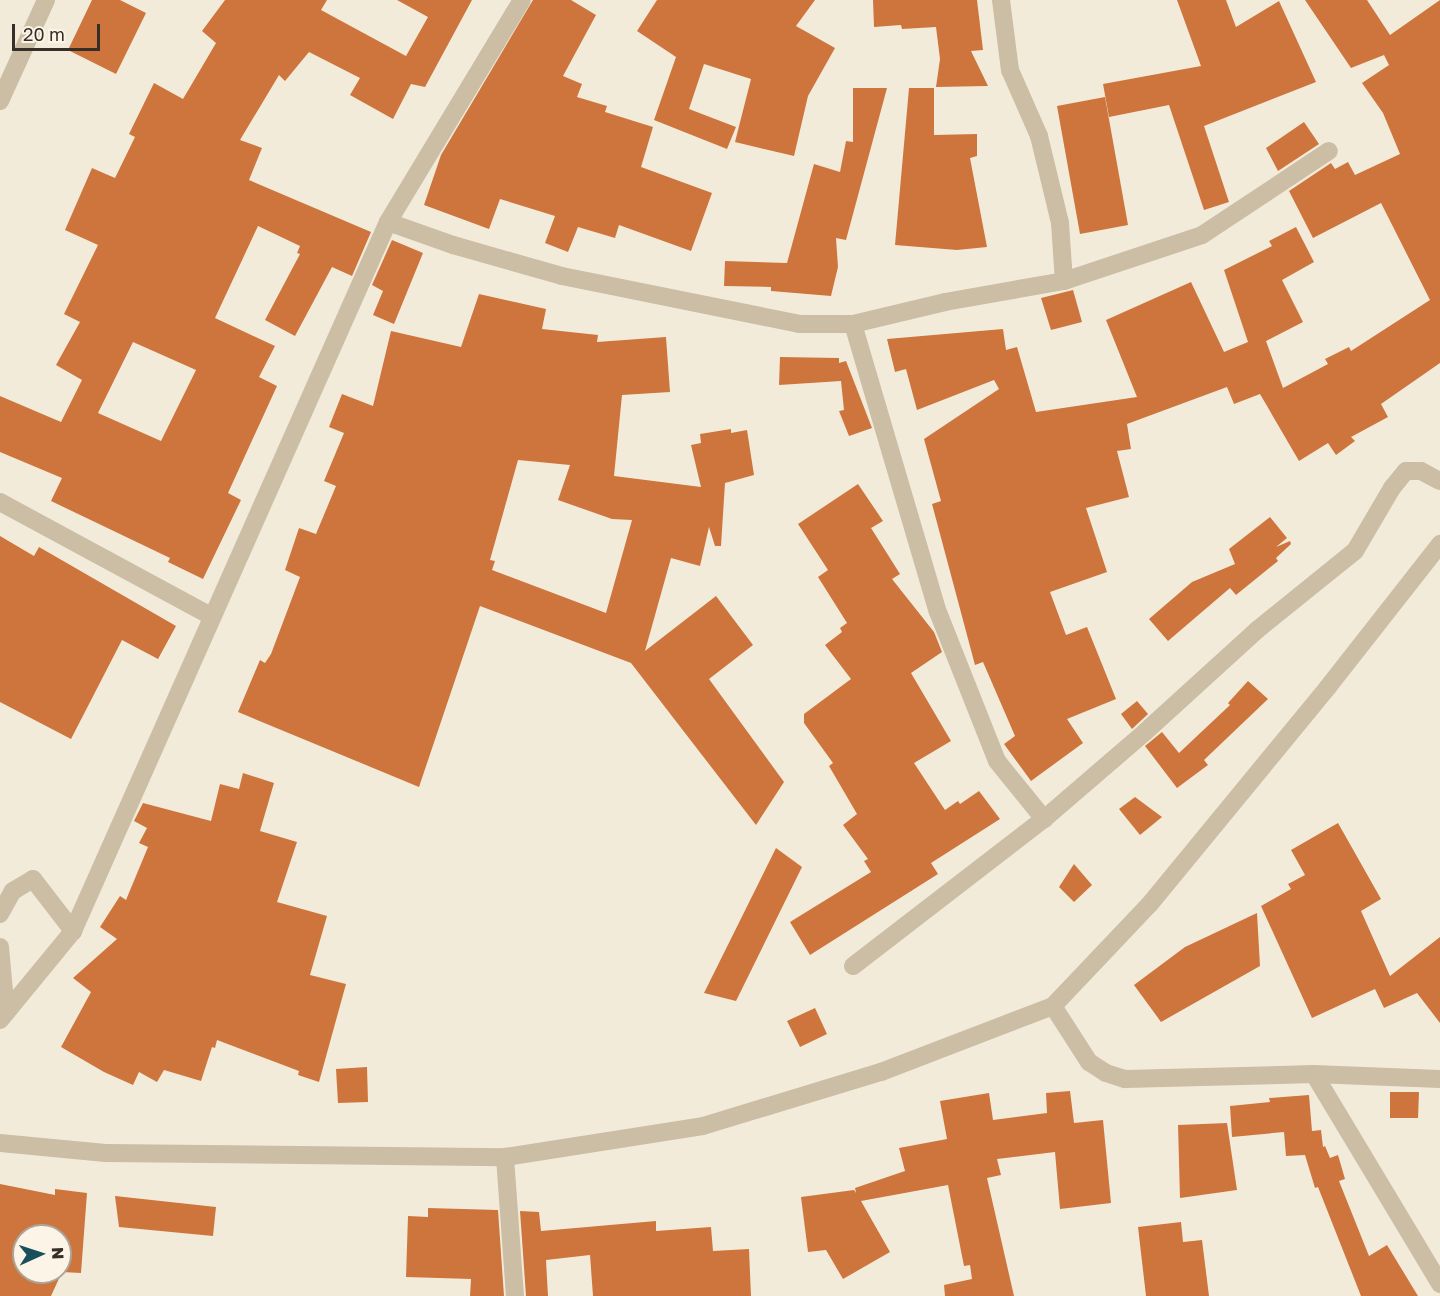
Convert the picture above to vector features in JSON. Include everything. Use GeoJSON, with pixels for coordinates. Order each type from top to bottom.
{"type":"FeatureCollection","features":[{"type":"Feature","properties":{"kind":"street"},"geometry":{"type":"LineString","coordinates":[[0,101],[46,0]]}},
{"type":"Feature","properties":{"kind":"street"},"geometry":{"type":"LineString","coordinates":[[3,1016],[73,931],[388,222],[522,0]]}},
{"type":"Feature","properties":{"kind":"street"},"geometry":{"type":"LineString","coordinates":[[1001,0],[1010,70],[1039,136],[1060,223],[1064,281]]}},
{"type":"Feature","properties":{"kind":"street"},"geometry":{"type":"LineString","coordinates":[[388,222],[453,245],[562,276],[800,324],[853,324],[945,302],[1064,281],[1202,235],[1329,151]]}},
{"type":"Feature","properties":{"kind":"street"},"geometry":{"type":"LineString","coordinates":[[853,324],[938,612],[997,761],[1044,819]]}},
{"type":"Feature","properties":{"kind":"street"},"geometry":{"type":"LineString","coordinates":[[853,966],[1044,819],[1145,732],[1257,630],[1355,550],[1392,488],[1406,471],[1421,471],[1440,481]]}},
{"type":"Feature","properties":{"kind":"street"},"geometry":{"type":"LineString","coordinates":[[0,502],[211,616]]}},
{"type":"Feature","properties":{"kind":"street"},"geometry":{"type":"LineString","coordinates":[[0,1143],[105,1153],[505,1157],[703,1126],[880,1072],[1053,1006],[1149,906],[1328,687],[1440,544]]}},
{"type":"Feature","properties":{"kind":"street"},"geometry":{"type":"LineString","coordinates":[[0,914],[13,891],[33,879],[73,931]]}},
{"type":"Feature","properties":{"kind":"street"},"geometry":{"type":"LineString","coordinates":[[0,947],[3,1016]]}},
{"type":"Feature","properties":{"kind":"street"},"geometry":{"type":"LineString","coordinates":[[1053,1006],[1089,1062],[1106,1073],[1125,1079],[1314,1074],[1440,1079]]}},
{"type":"Feature","properties":{"kind":"street"},"geometry":{"type":"LineString","coordinates":[[1314,1074],[1440,1284]]}},
{"type":"Feature","properties":{"kind":"street"},"geometry":{"type":"LineString","coordinates":[[505,1157],[515,1296]]}},
{"type":"Feature","properties":{"kind":"building"},"geometry":{"type":"Polygon","coordinates":[[[92,0],[120,0],[146,13],[116,74],[68,50],[92,0]]]}},
{"type":"Feature","properties":{"kind":"building"},"geometry":{"type":"Polygon","coordinates":[[[225,0],[327,0],[321,10],[406,56],[428,17],[397,0],[472,0],[425,87],[411,84],[393,119],[350,95],[360,78],[309,52],[285,81],[279,75],[240,140],[262,148],[249,180],[371,232],[352,276],[332,267],[295,336],[265,320],[300,254],[297,253],[300,246],[258,226],[215,318],[275,346],[259,377],[277,386],[228,493],[241,500],[203,579],[168,562],[170,558],[51,501],[62,478],[0,452],[0,396],[61,422],[82,380],[56,365],[80,322],[64,314],[98,245],[65,230],[92,168],[115,178],[135,137],[129,134],[154,83],[183,99],[216,43],[202,31],[225,0]],[[133,342],[98,413],[161,441],[196,370],[133,342]]]}},
{"type":"Feature","properties":{"kind":"building"},"geometry":{"type":"Polygon","coordinates":[[[533,0],[571,0],[596,15],[563,76],[582,84],[577,97],[607,106],[605,112],[653,127],[641,167],[712,193],[691,251],[619,225],[615,238],[578,227],[568,252],[545,243],[555,216],[500,199],[489,229],[424,205],[441,155],[533,0]]]}},
{"type":"Feature","properties":{"kind":"building"},"geometry":{"type":"Polygon","coordinates":[[[657,0],[815,0],[796,26],[835,48],[808,96],[794,156],[735,142],[751,79],[704,64],[689,109],[736,127],[727,149],[654,120],[676,57],[637,31],[657,0]]]}},
{"type":"Feature","properties":{"kind":"building"},"geometry":{"type":"Polygon","coordinates":[[[873,0],[977,0],[983,50],[971,51],[988,86],[936,87],[940,59],[936,27],[902,29],[901,25],[874,27],[873,0]]]}},
{"type":"Feature","properties":{"kind":"building"},"geometry":{"type":"Polygon","coordinates":[[[1177,0],[1226,0],[1236,27],[1279,1],[1316,82],[1204,126],[1229,202],[1204,210],[1169,105],[1109,117],[1103,84],[1201,66],[1177,0]]]}},
{"type":"Feature","properties":{"kind":"building"},"geometry":{"type":"Polygon","coordinates":[[[1305,0],[1367,0],[1390,35],[1440,0],[1440,363],[1381,404],[1388,417],[1351,437],[1355,441],[1336,455],[1328,443],[1299,461],[1260,394],[1234,404],[1227,387],[1127,424],[1131,449],[1117,451],[1129,497],[1086,508],[1107,572],[1050,592],[1066,635],[1087,627],[1116,699],[1067,719],[1083,743],[1031,781],[1004,744],[1015,736],[983,662],[975,665],[932,504],[941,501],[924,439],[999,389],[994,380],[917,410],[906,369],[895,372],[887,339],[1003,329],[1006,350],[1017,347],[1036,412],[1137,397],[1106,320],[1191,282],[1224,352],[1248,342],[1224,270],[1272,246],[1269,241],[1296,227],[1314,262],[1282,280],[1303,322],[1266,341],[1283,388],[1328,364],[1325,359],[1349,347],[1351,351],[1430,300],[1381,203],[1313,238],[1289,191],[1331,163],[1335,169],[1348,162],[1355,175],[1400,154],[1383,113],[1362,83],[1389,65],[1384,55],[1351,68],[1305,0]]]}},
{"type":"Feature","properties":{"kind":"building"},"geometry":{"type":"Polygon","coordinates":[[[853,88],[887,88],[846,240],[836,238],[838,267],[831,296],[771,291],[771,287],[724,286],[725,261],[787,263],[814,164],[840,172],[846,141],[853,142],[853,88]]]}},
{"type":"Feature","properties":{"kind":"building"},"geometry":{"type":"Polygon","coordinates":[[[909,88],[934,88],[934,135],[977,134],[977,156],[970,158],[987,247],[957,250],[895,245],[909,88]]]}},
{"type":"Feature","properties":{"kind":"building"},"geometry":{"type":"Polygon","coordinates":[[[1105,97],[1128,225],[1080,234],[1057,106],[1105,97]]]}},
{"type":"Feature","properties":{"kind":"building"},"geometry":{"type":"Polygon","coordinates":[[[1304,122],[1319,144],[1278,171],[1266,148],[1304,122]]]}},
{"type":"Feature","properties":{"kind":"building"},"geometry":{"type":"Polygon","coordinates":[[[392,240],[423,253],[394,324],[373,315],[383,291],[372,285],[392,240]]]}},
{"type":"Feature","properties":{"kind":"building"},"geometry":{"type":"Polygon","coordinates":[[[1073,290],[1082,322],[1051,330],[1041,298],[1073,290]]]}},
{"type":"Feature","properties":{"kind":"building"},"geometry":{"type":"Polygon","coordinates":[[[479,294],[546,309],[542,329],[598,335],[597,342],[666,337],[670,392],[622,395],[614,476],[701,487],[691,445],[701,443],[700,434],[731,429],[731,433],[747,430],[754,475],[725,483],[721,546],[715,546],[709,527],[700,566],[671,558],[645,651],[716,596],[753,645],[709,679],[784,782],[756,825],[631,663],[480,606],[419,787],[238,712],[260,660],[265,663],[271,654],[300,577],[285,570],[299,528],[316,534],[336,486],[324,481],[344,433],[329,427],[342,394],[373,406],[391,331],[461,347],[479,294]],[[518,460],[490,560],[495,561],[492,570],[606,613],[632,520],[612,519],[558,500],[570,465],[518,460]]]}},
{"type":"Feature","properties":{"kind":"building"},"geometry":{"type":"Polygon","coordinates":[[[780,357],[839,358],[839,363],[846,361],[872,428],[849,436],[839,411],[844,410],[841,381],[779,385],[780,357]]]}},
{"type":"Feature","properties":{"kind":"building"},"geometry":{"type":"Polygon","coordinates":[[[858,484],[883,521],[871,528],[900,574],[892,579],[934,632],[942,652],[911,673],[951,741],[914,763],[945,810],[958,801],[960,804],[979,791],[1000,819],[931,863],[938,874],[810,955],[790,922],[871,872],[864,861],[868,859],[843,825],[857,814],[829,766],[833,763],[804,723],[804,714],[851,679],[825,645],[842,632],[840,628],[847,623],[818,577],[828,570],[798,524],[858,484]]]}},
{"type":"Feature","properties":{"kind":"building"},"geometry":{"type":"Polygon","coordinates":[[[1270,517],[1287,538],[1276,547],[1290,541],[1291,544],[1276,558],[1278,561],[1236,595],[1230,588],[1168,641],[1149,619],[1192,582],[1235,564],[1229,549],[1270,517]]]}},
{"type":"Feature","properties":{"kind":"building"},"geometry":{"type":"Polygon","coordinates":[[[0,536],[34,556],[39,547],[176,626],[158,659],[122,640],[71,739],[0,702],[0,536]]]}},
{"type":"Feature","properties":{"kind":"building"},"geometry":{"type":"Polygon","coordinates":[[[1248,681],[1268,699],[1204,760],[1208,765],[1177,788],[1145,746],[1162,732],[1179,753],[1230,705],[1228,703],[1248,681]]]}},
{"type":"Feature","properties":{"kind":"building"},"geometry":{"type":"Polygon","coordinates":[[[1137,701],[1148,714],[1132,729],[1121,714],[1137,701]]]}},
{"type":"Feature","properties":{"kind":"building"},"geometry":{"type":"Polygon","coordinates":[[[243,773],[274,783],[260,831],[297,842],[277,902],[327,916],[310,975],[346,984],[319,1082],[298,1075],[299,1071],[217,1040],[215,1048],[212,1047],[201,1081],[164,1070],[157,1082],[139,1072],[133,1085],[104,1072],[61,1047],[91,992],[73,978],[117,939],[100,927],[120,896],[126,900],[148,847],[139,843],[147,828],[134,821],[143,803],[211,821],[220,784],[239,789],[243,773]]]}},
{"type":"Feature","properties":{"kind":"building"},"geometry":{"type":"Polygon","coordinates":[[[1135,797],[1162,817],[1140,835],[1119,809],[1135,797]]]}},
{"type":"Feature","properties":{"kind":"building"},"geometry":{"type":"Polygon","coordinates":[[[1338,823],[1381,899],[1361,911],[1390,976],[1440,937],[1440,1023],[1417,993],[1384,1008],[1375,989],[1312,1018],[1261,906],[1291,889],[1288,884],[1305,875],[1291,850],[1338,823]]]}},
{"type":"Feature","properties":{"kind":"building"},"geometry":{"type":"Polygon","coordinates":[[[776,848],[802,867],[736,1001],[704,993],[776,848]]]}},
{"type":"Feature","properties":{"kind":"building"},"geometry":{"type":"Polygon","coordinates":[[[1074,864],[1092,885],[1074,902],[1059,887],[1074,864]]]}},
{"type":"Feature","properties":{"kind":"building"},"geometry":{"type":"Polygon","coordinates":[[[1257,913],[1260,966],[1161,1022],[1134,985],[1185,947],[1257,913]]]}},
{"type":"Feature","properties":{"kind":"building"},"geometry":{"type":"Polygon","coordinates":[[[815,1008],[827,1034],[800,1047],[787,1021],[815,1008]]]}},
{"type":"Feature","properties":{"kind":"building"},"geometry":{"type":"Polygon","coordinates":[[[367,1067],[368,1102],[338,1103],[336,1069],[367,1067]]]}},
{"type":"Feature","properties":{"kind":"building"},"geometry":{"type":"Polygon","coordinates":[[[1070,1091],[1074,1123],[1103,1120],[1111,1203],[1060,1209],[1055,1152],[997,1159],[1001,1175],[987,1178],[1014,1296],[945,1296],[944,1285],[972,1279],[970,1265],[964,1266],[948,1185],[861,1201],[890,1252],[843,1279],[826,1250],[808,1252],[801,1197],[854,1190],[856,1193],[855,1188],[905,1171],[899,1148],[947,1139],[940,1101],[989,1093],[993,1120],[1047,1113],[1046,1093],[1070,1091]]]}},
{"type":"Feature","properties":{"kind":"building"},"geometry":{"type":"Polygon","coordinates":[[[1390,1092],[1419,1092],[1418,1118],[1390,1118],[1390,1092]]]}},
{"type":"Feature","properties":{"kind":"building"},"geometry":{"type":"Polygon","coordinates":[[[1309,1095],[1312,1131],[1321,1130],[1323,1147],[1325,1146],[1330,1158],[1338,1155],[1345,1179],[1339,1181],[1369,1256],[1387,1245],[1418,1296],[1361,1296],[1318,1187],[1315,1188],[1305,1155],[1286,1156],[1284,1132],[1232,1137],[1230,1106],[1270,1102],[1269,1098],[1309,1095]]]}},
{"type":"Feature","properties":{"kind":"building"},"geometry":{"type":"Polygon","coordinates":[[[1227,1123],[1237,1190],[1180,1198],[1178,1125],[1227,1123]]]}},
{"type":"Feature","properties":{"kind":"building"},"geometry":{"type":"Polygon","coordinates":[[[0,1184],[55,1195],[55,1189],[87,1193],[81,1273],[72,1273],[72,1224],[12,1224],[12,1284],[56,1284],[51,1296],[0,1296],[0,1184]]]}},
{"type":"Feature","properties":{"kind":"building"},"geometry":{"type":"Polygon","coordinates":[[[115,1196],[216,1207],[213,1236],[119,1227],[115,1196]]]}},
{"type":"Feature","properties":{"kind":"building"},"geometry":{"type":"Polygon","coordinates":[[[428,1208],[498,1210],[504,1296],[470,1296],[471,1279],[406,1277],[408,1216],[428,1217],[428,1208]]]}},
{"type":"Feature","properties":{"kind":"building"},"geometry":{"type":"Polygon","coordinates":[[[520,1211],[539,1212],[541,1231],[656,1221],[656,1231],[711,1227],[713,1251],[749,1249],[751,1296],[593,1296],[590,1255],[546,1260],[548,1296],[526,1296],[520,1211]]]}},
{"type":"Feature","properties":{"kind":"building"},"geometry":{"type":"Polygon","coordinates":[[[1181,1222],[1183,1242],[1202,1240],[1209,1296],[1146,1296],[1138,1227],[1181,1222]]]}}]}
